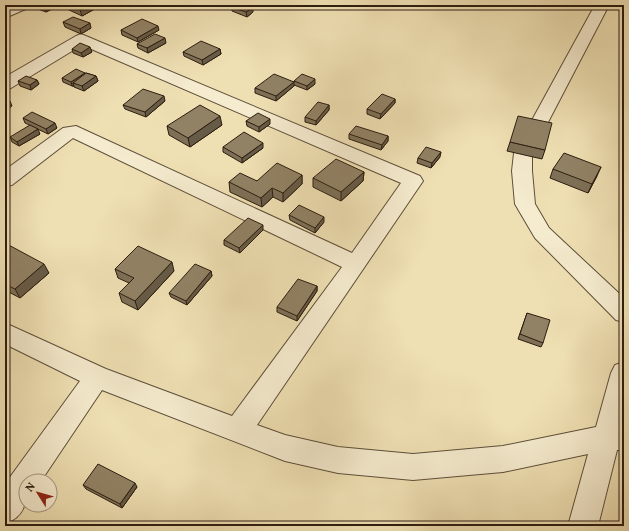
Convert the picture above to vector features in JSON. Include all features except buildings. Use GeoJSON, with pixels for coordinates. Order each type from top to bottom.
{"type":"FeatureCollection","features":[{"type":"Feature","properties":{"kind":"street"},"geometry":{"type":"LineString","coordinates":[[5,14],[23,5]]}},
{"type":"Feature","properties":{"kind":"street"},"geometry":{"type":"LineString","coordinates":[[602,5],[523,153],[522,171],[525,204],[542,233],[624,313]]}},
{"type":"Feature","properties":{"kind":"street"},"geometry":{"type":"LineString","coordinates":[[5,84],[81,39],[413,181],[238,430]]}},
{"type":"Feature","properties":{"kind":"street"},"geometry":{"type":"LineString","coordinates":[[5,180],[63,136],[69,132],[76,132],[356,264]]}},
{"type":"Feature","properties":{"kind":"street"},"geometry":{"type":"LineString","coordinates":[[5,333],[97,377],[285,448],[338,460],[413,467],[503,459],[615,437]]}},
{"type":"Feature","properties":{"kind":"street"},"geometry":{"type":"LineString","coordinates":[[582,526],[615,437],[624,373]]}},
{"type":"Feature","properties":{"kind":"street"},"geometry":{"type":"LineString","coordinates":[[5,509],[97,377]]}}]}
